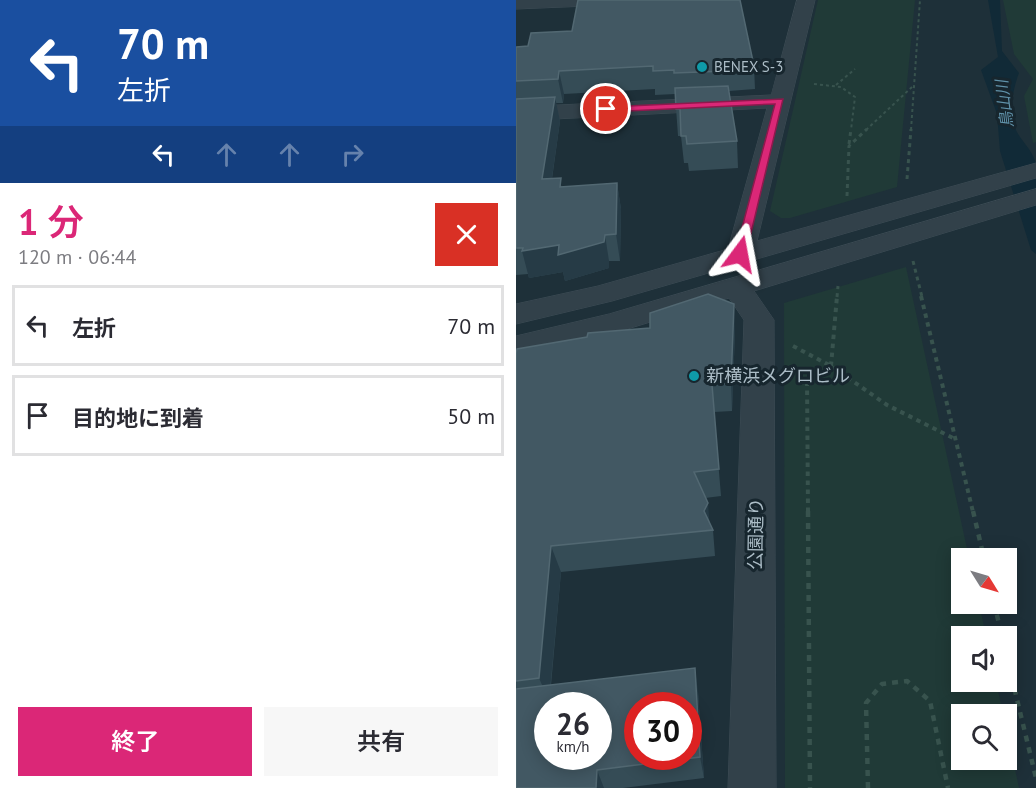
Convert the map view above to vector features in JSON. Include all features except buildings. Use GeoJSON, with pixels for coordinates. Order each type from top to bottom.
{"type":"FeatureCollection","features":[{"type":"Feature","properties":{"kind":"street"},"geometry":{"type":"LineString","coordinates":[[516,4],[611,0]]}},
{"type":"Feature","properties":{"kind":"street"},"geometry":{"type":"LineString","coordinates":[[738,270],[806,0]]}},
{"type":"Feature","properties":{"kind":"street"},"geometry":{"type":"LineString","coordinates":[[516,114],[780,101]]}},
{"type":"Feature","properties":{"kind":"street"},"geometry":{"type":"LineString","coordinates":[[516,347],[613,323],[738,270],[921,205],[1036,170]]}},
{"type":"Feature","properties":{"kind":"street"},"geometry":{"type":"LineString","coordinates":[[921,205],[1036,197]]}},
{"type":"Feature","properties":{"kind":"street"},"geometry":{"type":"LineString","coordinates":[[516,314],[602,294],[738,270]]}},
{"type":"Feature","properties":{"kind":"street","name":"公園通り"},"geometry":{"type":"LineString","coordinates":[[738,270],[759,320],[752,788]]}},
{"type":"Feature","properties":{"kind":"path"},"geometry":{"type":"LineString","coordinates":[[920,0],[912,87],[921,205]]}},
{"type":"Feature","properties":{"kind":"path"},"geometry":{"type":"LineString","coordinates":[[835,85],[855,69]]}},
{"type":"Feature","properties":{"kind":"path"},"geometry":{"type":"LineString","coordinates":[[808,84],[835,85],[855,97],[846,198]]}},
{"type":"Feature","properties":{"kind":"path"},"geometry":{"type":"LineString","coordinates":[[849,146],[912,87]]}},
{"type":"Feature","properties":{"kind":"path"},"geometry":{"type":"LineString","coordinates":[[913,261],[982,548]]}},
{"type":"Feature","properties":{"kind":"path"},"geometry":{"type":"LineString","coordinates":[[831,366],[838,286]]}},
{"type":"Feature","properties":{"kind":"path"},"geometry":{"type":"LineString","coordinates":[[792,345],[831,366],[887,405],[956,440]]}},
{"type":"Feature","properties":{"kind":"path"},"geometry":{"type":"LineString","coordinates":[[810,788],[807,379],[831,366]]}},
{"type":"Feature","properties":{"kind":"path"},"geometry":{"type":"LineString","coordinates":[[868,788],[866,703],[882,684],[907,681],[930,701],[948,788]]}},
{"type":"Feature","properties":{"kind":"path"},"geometry":{"type":"LineString","coordinates":[[1015,692],[1036,778]]}},
{"type":"Feature","properties":{"kind":"green space"},"geometry":{"type":"Polygon","coordinates":[[[818,0],[915,0],[897,187],[790,218],[781,218],[770,211],[818,0]]]}},
{"type":"Feature","properties":{"kind":"green space"},"geometry":{"type":"Polygon","coordinates":[[[1003,0],[1036,0],[1036,142],[1033,143],[1024,96],[1033,79],[1014,54],[1003,0]]]}},
{"type":"Feature","properties":{"kind":"green space"},"geometry":{"type":"Polygon","coordinates":[[[906,267],[967,548],[951,548],[951,614],[981,614],[984,626],[951,626],[951,692],[998,692],[1001,704],[951,704],[951,770],[1015,770],[1019,788],[785,788],[784,303],[906,267]]]}},
{"type":"Feature","properties":{"kind":"water","name":"鳥山川"},"geometry":{"type":"Polygon","coordinates":[[[988,0],[1000,0],[1002,51],[1019,73],[1012,108],[1016,130],[1036,163],[1036,254],[1031,250],[1000,151],[997,114],[981,70],[998,57],[988,0]]]}},
{"type":"Feature","properties":{"kind":"place","name":"BENEX S-3"},"geometry":{"type":"Point","coordinates":[702,67]}},
{"type":"Feature","properties":{"kind":"place","name":"新横浜メグロビル"},"geometry":{"type":"Point","coordinates":[694,376]}},
{"type":"Feature","properties":{"kind":"route"},"geometry":{"type":"LineString","coordinates":[[606,109],[780,101],[740,254]]}}]}
